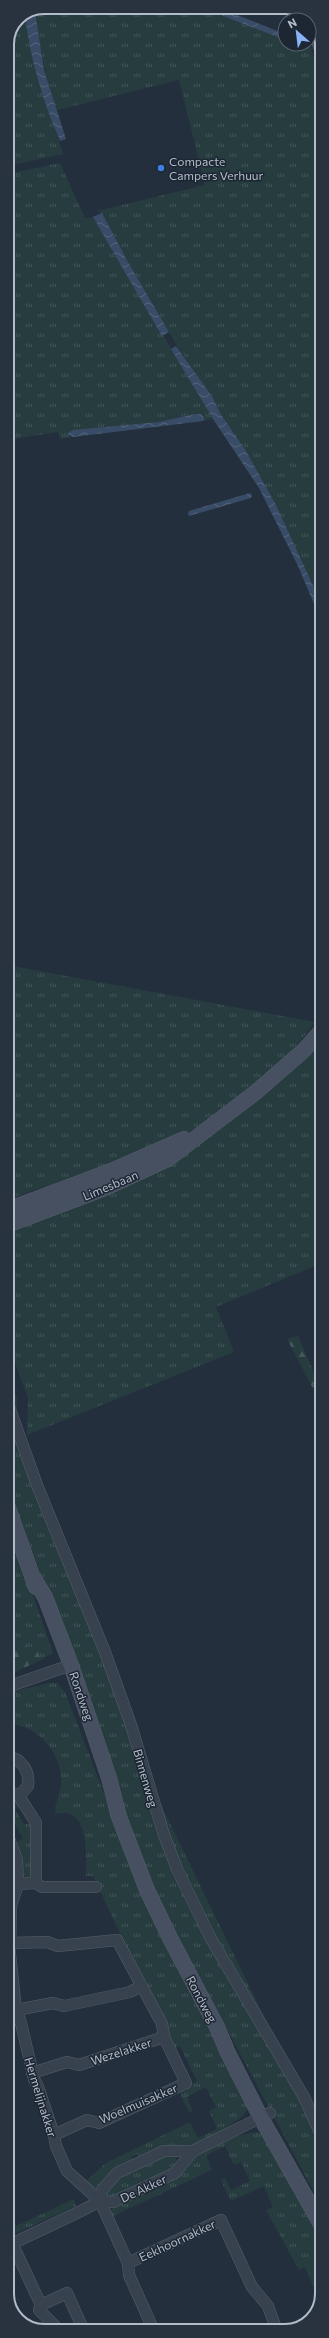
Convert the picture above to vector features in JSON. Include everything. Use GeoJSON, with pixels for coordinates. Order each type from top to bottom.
{"type":"FeatureCollection","features":[{"type":"Feature","properties":{"kind":"main road","name":"Limesbaan"},"geometry":{"type":"LineString","coordinates":[[14,1222],[133,1176],[168,1158],[256,1092],[303,1051],[315,1038]]}},
{"type":"Feature","properties":{"kind":"main road","name":"Limesbaan"},"geometry":{"type":"LineString","coordinates":[[14,1207],[111,1171],[205,1130]]}},
{"type":"Feature","properties":{"kind":"main road","name":"Rondweg"},"geometry":{"type":"LineString","coordinates":[[14,1524],[34,1579],[38,1600],[66,1667],[103,1780],[156,1910],[218,2027],[228,2052],[315,2201]]}},
{"type":"Feature","properties":{"kind":"main road","name":"Rondweg"},"geometry":{"type":"LineString","coordinates":[[266,2115],[315,2212]]}},
{"type":"Feature","properties":{"kind":"street","name":"Binnenweg"},"geometry":{"type":"LineString","coordinates":[[14,1421],[37,1485],[105,1652],[131,1725],[159,1820],[177,1869],[210,1937],[304,2097],[315,2121]]}},
{"type":"Feature","properties":{"kind":"street"},"geometry":{"type":"LineString","coordinates":[[14,1685],[66,1667]]}},
{"type":"Feature","properties":{"kind":"street"},"geometry":{"type":"LineString","coordinates":[[14,1759],[21,1762],[27,1773],[28,1786],[19,1796]]}},
{"type":"Feature","properties":{"kind":"street"},"geometry":{"type":"LineString","coordinates":[[14,1794],[19,1796],[36,1825],[36,1883]]}},
{"type":"Feature","properties":{"kind":"street"},"geometry":{"type":"LineString","coordinates":[[14,1851],[16,1856],[18,1884],[36,1883],[42,1887],[96,1888]]}},
{"type":"Feature","properties":{"kind":"street","name":"Hermelijnakker"},"geometry":{"type":"LineString","coordinates":[[14,1894],[18,1884]]}},
{"type":"Feature","properties":{"kind":"street","name":"Woelmuisakker"},"geometry":{"type":"LineString","coordinates":[[14,1943],[47,1942],[58,1946],[117,1940],[162,2024],[164,2037],[186,2083],[99,2123],[87,2120],[54,2135]]}},
{"type":"Feature","properties":{"kind":"street"},"geometry":{"type":"LineString","coordinates":[[14,2013],[53,2003],[64,2006],[130,1992],[141,1986]]}},
{"type":"Feature","properties":{"kind":"street","name":"Hermelijnakker"},"geometry":{"type":"LineString","coordinates":[[14,2014],[21,2023],[32,2073],[54,2135],[56,2146],[67,2171],[100,2201]]}},
{"type":"Feature","properties":{"kind":"street","name":"Wezelakker"},"geometry":{"type":"LineString","coordinates":[[32,2073],[67,2062],[80,2065],[164,2037]]}},
{"type":"Feature","properties":{"kind":"street","name":"De Akker"},"geometry":{"type":"LineString","coordinates":[[193,2151],[164,2151],[117,2173],[102,2190],[100,2201],[112,2202],[175,2173],[193,2151],[266,2115]]}},
{"type":"Feature","properties":{"kind":"street"},"geometry":{"type":"LineString","coordinates":[[14,2243],[81,2212],[100,2201]]}},
{"type":"Feature","properties":{"kind":"street","name":"Eekhoornakker"},"geometry":{"type":"LineString","coordinates":[[100,2201],[128,2263],[129,2275],[151,2324]]}},
{"type":"Feature","properties":{"kind":"street","name":"Eekhoornakker"},"geometry":{"type":"LineString","coordinates":[[128,2263],[221,2220],[252,2287],[268,2306],[274,2324]]}},
{"type":"Feature","properties":{"kind":"street"},"geometry":{"type":"LineString","coordinates":[[14,2253],[41,2305],[39,2310],[53,2324]]}},
{"type":"Feature","properties":{"kind":"street"},"geometry":{"type":"LineString","coordinates":[[41,2305],[67,2293],[81,2324]]}},
{"type":"Feature","properties":{"kind":"green space"},"geometry":{"type":"Polygon","coordinates":[[[44,14],[218,14],[277,37],[277,52],[312,52],[315,60],[315,590],[276,505],[246,451],[220,413],[212,396],[179,349],[128,262],[102,213],[97,211],[205,185],[179,80],[57,110],[43,61],[36,15],[44,14]]]}},
{"type":"Feature","properties":{"kind":"green space"},"geometry":{"type":"Polygon","coordinates":[[[26,20],[36,68],[63,154],[14,164],[14,44],[16,33],[19,27],[26,20]]]}},
{"type":"Feature","properties":{"kind":"green space"},"geometry":{"type":"Polygon","coordinates":[[[60,163],[85,218],[93,217],[213,419],[203,421],[205,419],[195,414],[159,422],[67,434],[73,437],[60,439],[58,432],[14,439],[14,173],[60,163]]]}},
{"type":"Feature","properties":{"kind":"green space"},"geometry":{"type":"Polygon","coordinates":[[[14,966],[315,1022],[277,1065],[245,1094],[213,1118],[179,1137],[14,1198],[14,966]]]}},
{"type":"Feature","properties":{"kind":"green space"},"geometry":{"type":"Polygon","coordinates":[[[315,1049],[315,1266],[216,1307],[234,1352],[27,1435],[28,1398],[14,1359],[14,1228],[224,1125],[273,1088],[315,1049]]]}},
{"type":"Feature","properties":{"kind":"green space"},"geometry":{"type":"Polygon","coordinates":[[[298,1336],[315,1375],[315,1393],[287,1339],[298,1336]]]}},
{"type":"Feature","properties":{"kind":"green space"},"geometry":{"type":"Polygon","coordinates":[[[14,1391],[17,1399],[17,1417],[14,1409],[14,1391]]]}},
{"type":"Feature","properties":{"kind":"green space"},"geometry":{"type":"Polygon","coordinates":[[[14,1430],[91,1626],[131,1740],[163,1844],[300,2099],[315,2134],[315,2194],[155,1894],[14,1506],[14,1430]]]}},
{"type":"Feature","properties":{"kind":"green space"},"geometry":{"type":"Polygon","coordinates":[[[14,1540],[53,1653],[41,1660],[36,1647],[14,1645],[14,1540]]]}},
{"type":"Feature","properties":{"kind":"green space"},"geometry":{"type":"Polygon","coordinates":[[[14,1645],[36,1647],[41,1660],[14,1673],[14,1645]]]}},
{"type":"Feature","properties":{"kind":"green space"},"geometry":{"type":"Polygon","coordinates":[[[49,1683],[57,1683],[65,1692],[120,1835],[249,2106],[243,2116],[214,2136],[186,2148],[157,2148],[139,2156],[137,2154],[132,2156],[132,2162],[95,2188],[85,2182],[106,2163],[190,2122],[198,2138],[217,2129],[209,2111],[216,2107],[206,2087],[187,2097],[193,2111],[189,2113],[180,2093],[187,2090],[185,2087],[197,2081],[180,2046],[174,2049],[93,1876],[86,1876],[86,1851],[81,1824],[76,1818],[68,1813],[55,1814],[61,1784],[61,1773],[58,1762],[53,1752],[38,1735],[29,1729],[14,1725],[14,1691],[49,1683]]]}},
{"type":"Feature","properties":{"kind":"green space"},"geometry":{"type":"Polygon","coordinates":[[[14,1774],[15,1775],[14,1786],[14,1774]]]}},
{"type":"Feature","properties":{"kind":"green space"},"geometry":{"type":"Polygon","coordinates":[[[14,1796],[20,1806],[15,1809],[24,1824],[32,1824],[32,1878],[23,1879],[17,1842],[23,1838],[14,1823],[14,1796]]]}},
{"type":"Feature","properties":{"kind":"green space"},"geometry":{"type":"Polygon","coordinates":[[[159,1801],[273,2035],[218,1947],[173,1849],[159,1801]]]}},
{"type":"Feature","properties":{"kind":"green space"},"geometry":{"type":"Polygon","coordinates":[[[255,2132],[262,2134],[315,2221],[315,2291],[305,2267],[299,2270],[266,2210],[273,2207],[264,2186],[231,2201],[229,2198],[221,2180],[225,2178],[231,2190],[250,2181],[241,2162],[234,2165],[225,2146],[206,2155],[212,2170],[111,2217],[112,2207],[180,2163],[217,2144],[255,2132]]]}},
{"type":"Feature","properties":{"kind":"green space"},"geometry":{"type":"Polygon","coordinates":[[[165,2154],[175,2157],[177,2162],[176,2168],[112,2199],[105,2196],[113,2182],[129,2170],[165,2154]]]}},
{"type":"Feature","properties":{"kind":"green space"},"geometry":{"type":"Polygon","coordinates":[[[74,2199],[76,2206],[14,2234],[14,2222],[16,2226],[74,2199]]]}},
{"type":"Feature","properties":{"kind":"water"},"geometry":{"type":"Polygon","coordinates":[[[218,14],[235,14],[277,31],[277,37],[218,14]]]}},
{"type":"Feature","properties":{"kind":"water"},"geometry":{"type":"Polygon","coordinates":[[[36,15],[44,70],[66,139],[60,141],[43,95],[30,48],[26,20],[36,15]]]}},
{"type":"Feature","properties":{"kind":"water"},"geometry":{"type":"Polygon","coordinates":[[[102,213],[128,262],[169,332],[162,336],[93,217],[102,213]]]}},
{"type":"Feature","properties":{"kind":"water"},"geometry":{"type":"Polygon","coordinates":[[[176,346],[212,396],[220,413],[246,451],[276,505],[315,590],[315,606],[298,566],[259,488],[213,419],[171,349],[176,346]]]}},
{"type":"Feature","properties":{"kind":"water"},"geometry":{"type":"Polygon","coordinates":[[[201,414],[205,419],[203,421],[73,437],[67,434],[73,430],[159,422],[201,414]]]}},
{"type":"Feature","properties":{"kind":"water"},"geometry":{"type":"Polygon","coordinates":[[[250,493],[252,495],[251,498],[189,516],[188,514],[189,511],[250,493]]]}},
{"type":"Feature","properties":{"kind":"place","name":"Compacte Campers Verhuur"},"geometry":{"type":"Point","coordinates":[161,168]}}]}
